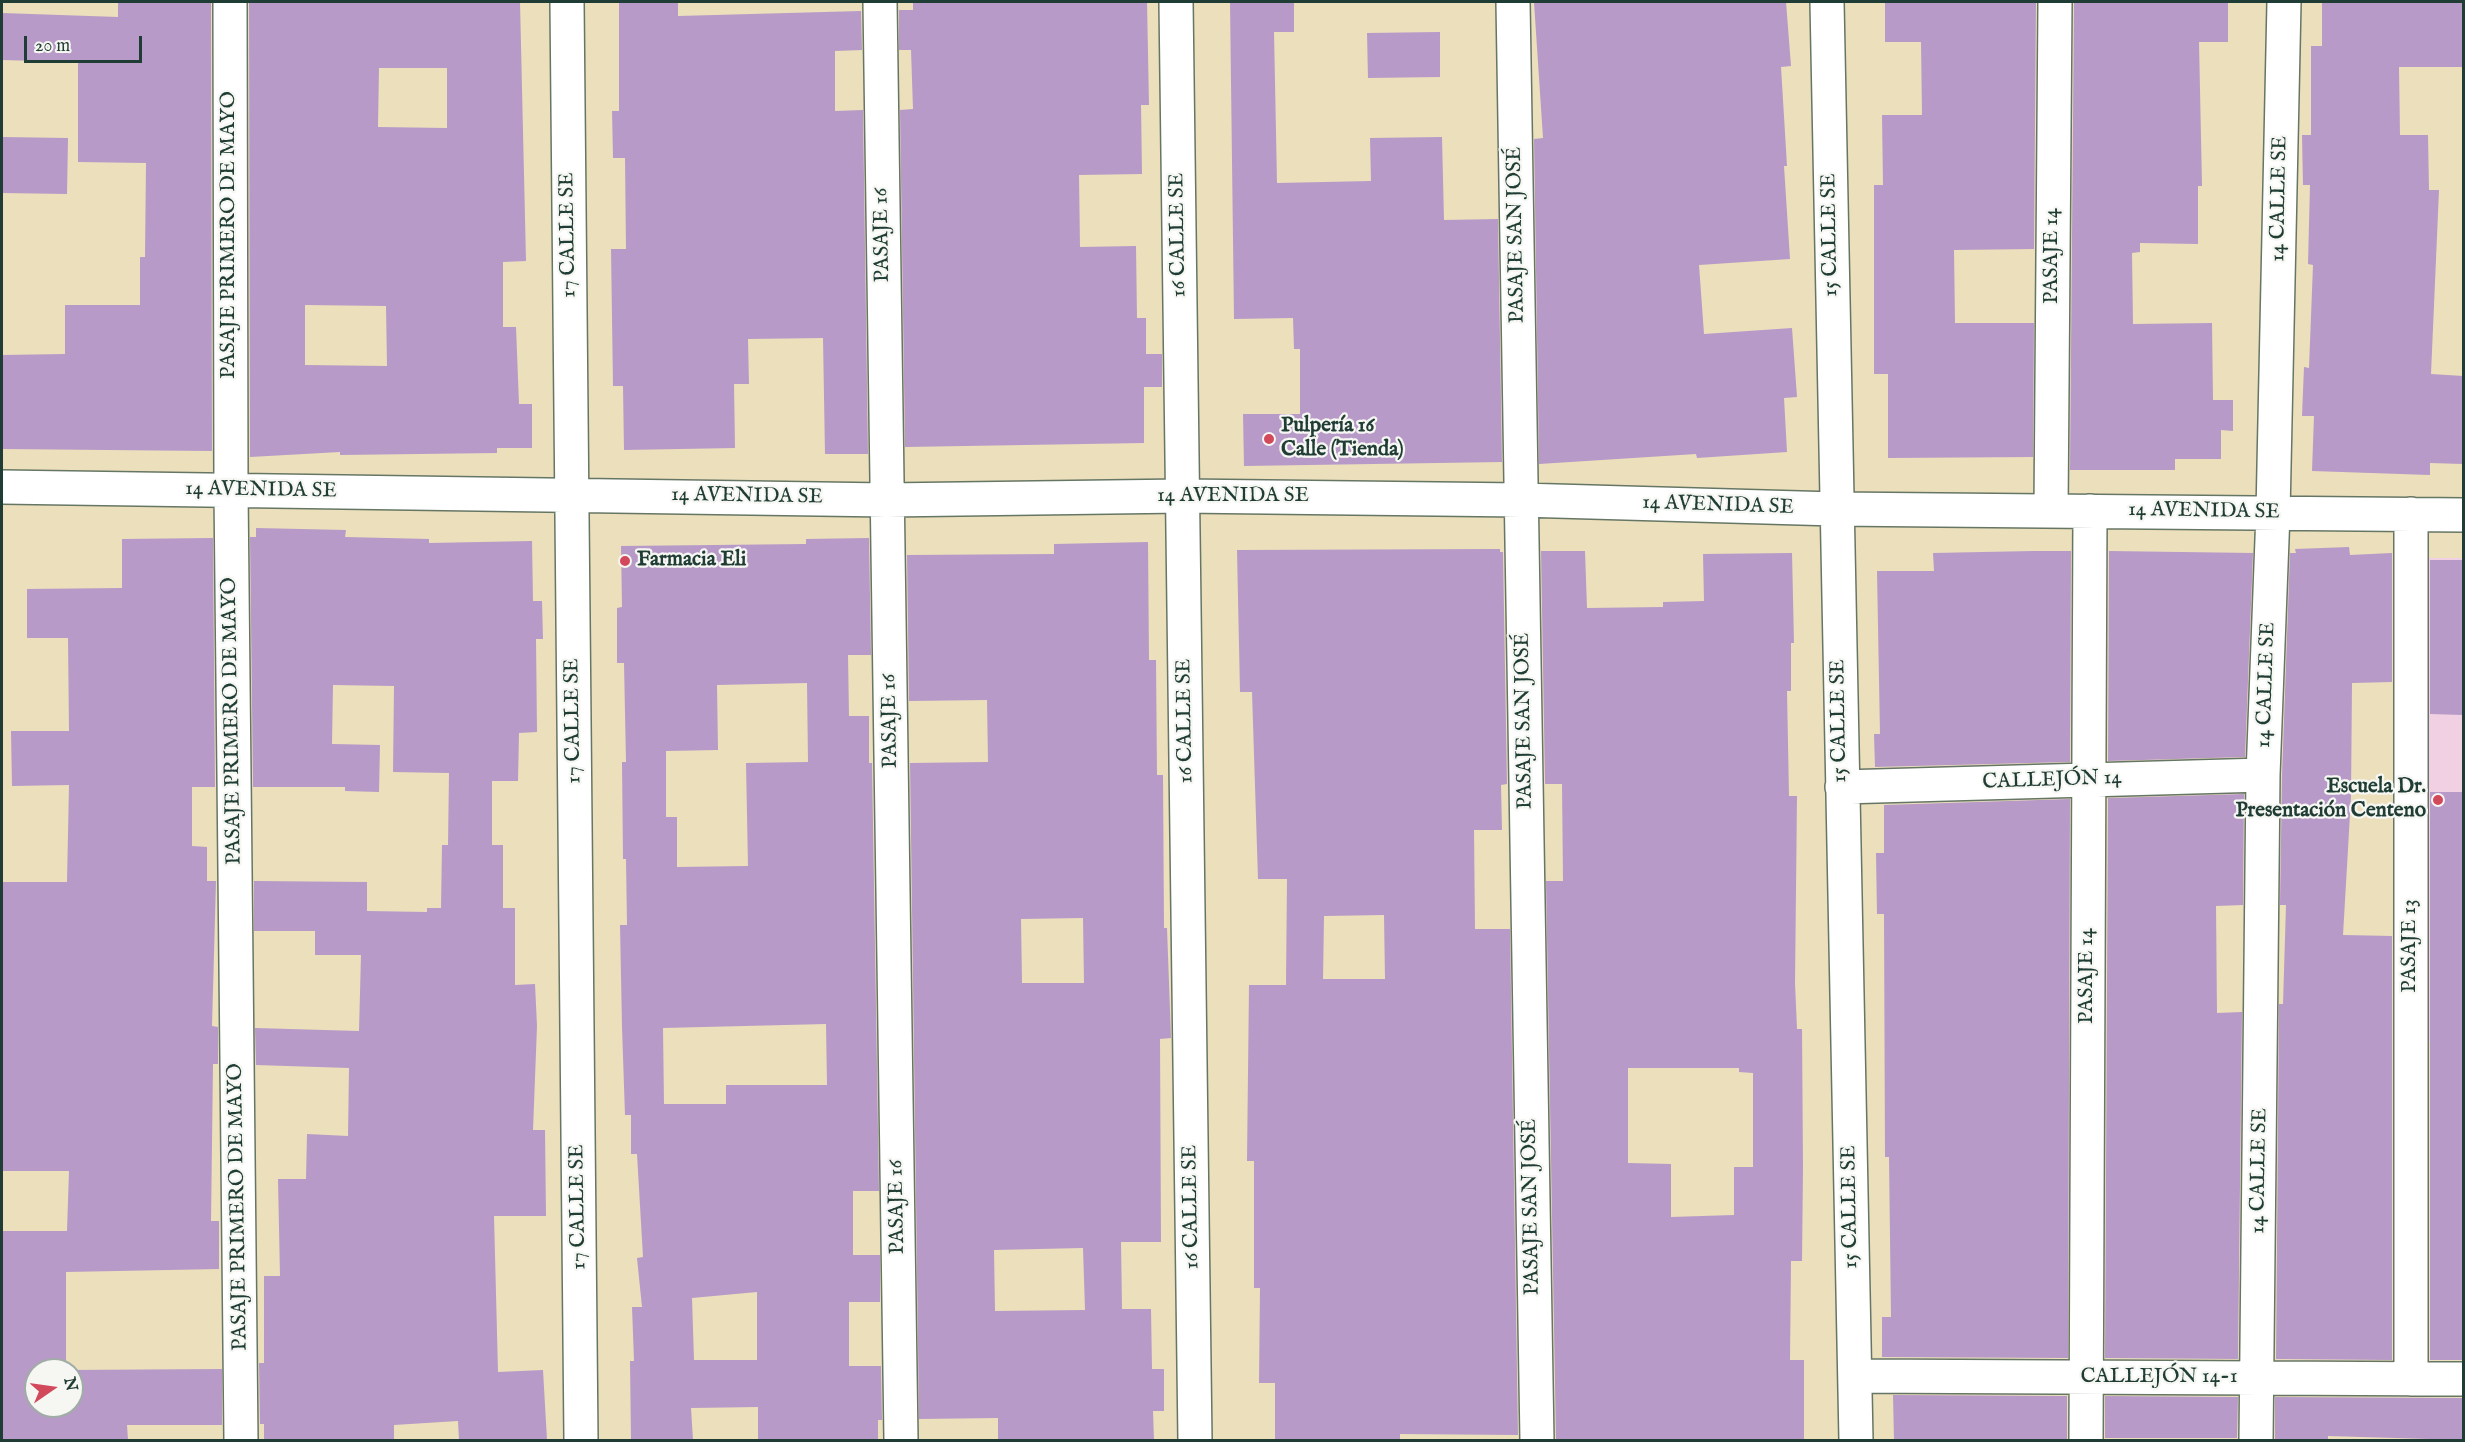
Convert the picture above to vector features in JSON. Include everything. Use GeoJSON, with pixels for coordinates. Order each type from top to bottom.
{"type":"FeatureCollection","features":[{"type":"Feature","properties":{"kind":"street","name":"PASAJE PRIMERO DE MAYO"},"geometry":{"type":"LineString","coordinates":[[230,2],[231,491],[241,1440]]}},
{"type":"Feature","properties":{"kind":"street","name":"17 CALLE SE"},"geometry":{"type":"LineString","coordinates":[[567,2],[581,1440]]}},
{"type":"Feature","properties":{"kind":"street","name":"PASAJE 16"},"geometry":{"type":"LineString","coordinates":[[880,2],[901,1440]]}},
{"type":"Feature","properties":{"kind":"street","name":"16 CALLE SE"},"geometry":{"type":"LineString","coordinates":[[1176,2],[1195,1440]]}},
{"type":"Feature","properties":{"kind":"street","name":"PASAJE SAN JOSÉ"},"geometry":{"type":"LineString","coordinates":[[1513,2],[1537,1440]]}},
{"type":"Feature","properties":{"kind":"street","name":"15 CALLE SE"},"geometry":{"type":"LineString","coordinates":[[1827,2],[1835,509],[1856,1440]]}},
{"type":"Feature","properties":{"kind":"street","name":"PASAJE 14"},"geometry":{"type":"LineString","coordinates":[[2051,511],[2055,2]]}},
{"type":"Feature","properties":{"kind":"street","name":"14 CALLE SE"},"geometry":{"type":"LineString","coordinates":[[2256,1440],[2263,775],[2273,513],[2284,2]]}},
{"type":"Feature","properties":{"kind":"street","name":"14 AVENIDA SE"},"geometry":{"type":"LineString","coordinates":[[2,487],[887,500],[1183,496],[1521,500],[1835,509],[2463,515]]}},
{"type":"Feature","properties":{"kind":"street","name":"PASAJE 14"},"geometry":{"type":"LineString","coordinates":[[2086,1440],[2090,511]]}},
{"type":"Feature","properties":{"kind":"street","name":"PASAJE 13"},"geometry":{"type":"LineString","coordinates":[[2410,1379],[2411,514]]}},
{"type":"Feature","properties":{"kind":"street","name":"CALLEJÓN 14"},"geometry":{"type":"LineString","coordinates":[[1842,787],[2263,775]]}},
{"type":"Feature","properties":{"kind":"street","name":"CALLEJÓN 14-1"},"geometry":{"type":"LineString","coordinates":[[1855,1376],[2463,1379]]}},
{"type":"Feature","properties":{"kind":"shaded area","name":"Escuela Dr. Presentación Centeno"},"geometry":{"type":"Polygon","coordinates":[[[2412,558],[2463,558],[2463,1042],[2411,1042],[2412,558]]]}},
{"type":"Feature","properties":{"kind":"building"},"geometry":{"type":"Polygon","coordinates":[[[118,2],[211,2],[212,451],[2,449],[2,355],[65,354],[65,305],[140,305],[140,257],[145,257],[146,163],[78,162],[78,62],[2,60],[2,13],[118,17],[118,2]]]}},
{"type":"Feature","properties":{"kind":"building"},"geometry":{"type":"Polygon","coordinates":[[[249,2],[520,2],[526,261],[503,262],[503,327],[516,327],[519,404],[532,404],[532,448],[497,448],[497,453],[340,455],[340,452],[250,457],[249,2]],[[379,68],[378,127],[447,128],[447,68],[379,68]],[[305,305],[305,365],[387,366],[386,306],[305,305]]]}},
{"type":"Feature","properties":{"kind":"building"},"geometry":{"type":"Polygon","coordinates":[[[619,2],[678,2],[678,16],[861,11],[862,50],[835,51],[835,111],[863,110],[868,454],[825,454],[823,338],[748,339],[749,384],[734,384],[735,448],[624,450],[623,386],[613,386],[611,249],[626,249],[625,158],[613,158],[612,111],[619,111],[619,2]]]}},
{"type":"Feature","properties":{"kind":"building"},"geometry":{"type":"Polygon","coordinates":[[[913,2],[1147,2],[1149,105],[1141,105],[1142,174],[1079,175],[1080,247],[1136,246],[1137,318],[1146,318],[1146,354],[1162,354],[1162,387],[1144,387],[1144,443],[905,447],[900,110],[913,109],[911,50],[899,50],[899,10],[913,10],[913,2]]]}},
{"type":"Feature","properties":{"kind":"building"},"geometry":{"type":"Polygon","coordinates":[[[1230,2],[1294,2],[1294,32],[1274,32],[1277,183],[1371,181],[1370,138],[1442,137],[1444,220],[1498,219],[1502,462],[1244,466],[1243,414],[1300,414],[1300,349],[1294,349],[1293,318],[1234,319],[1230,2]]]}},
{"type":"Feature","properties":{"kind":"building"},"geometry":{"type":"Polygon","coordinates":[[[1534,2],[1786,2],[1791,66],[1781,67],[1790,259],[1699,265],[1704,334],[1792,328],[1797,397],[1784,398],[1787,452],[1697,458],[1696,454],[1539,464],[1534,139],[1543,138],[1534,2]]]}},
{"type":"Feature","properties":{"kind":"building"},"geometry":{"type":"Polygon","coordinates":[[[1885,2],[2036,2],[2034,249],[1954,250],[1955,323],[2034,323],[2033,457],[1888,458],[1888,374],[1874,374],[1874,185],[1883,185],[1882,115],[1922,115],[1921,42],[1885,42],[1885,2]]]}},
{"type":"Feature","properties":{"kind":"building"},"geometry":{"type":"Polygon","coordinates":[[[2074,2],[2228,2],[2228,42],[2199,42],[2202,186],[2198,186],[2198,244],[2140,243],[2140,252],[2132,253],[2133,324],[2212,323],[2213,400],[2233,400],[2233,431],[2221,430],[2221,459],[2175,459],[2175,470],[2070,470],[2074,2]]]}},
{"type":"Feature","properties":{"kind":"building"},"geometry":{"type":"Polygon","coordinates":[[[2322,2],[2463,2],[2463,67],[2399,67],[2400,135],[2428,135],[2429,190],[2439,190],[2431,374],[2463,376],[2463,464],[2430,463],[2430,475],[2312,471],[2314,416],[2302,416],[2304,367],[2309,368],[2313,265],[2308,264],[2310,185],[2303,185],[2302,135],[2311,135],[2311,46],[2322,46],[2322,2]]]}},
{"type":"Feature","properties":{"kind":"building"},"geometry":{"type":"Polygon","coordinates":[[[1440,32],[1440,77],[1368,78],[1367,33],[1440,32]]]}},
{"type":"Feature","properties":{"kind":"building"},"geometry":{"type":"Polygon","coordinates":[[[2,137],[68,138],[67,194],[2,193],[2,137]]]}},
{"type":"Feature","properties":{"kind":"building"},"geometry":{"type":"Polygon","coordinates":[[[256,528],[346,530],[345,537],[429,539],[429,543],[532,541],[533,601],[542,601],[543,639],[536,639],[537,732],[519,733],[518,781],[492,781],[492,845],[503,845],[503,908],[515,908],[515,985],[535,984],[537,1026],[533,1130],[545,1130],[546,1216],[494,1216],[498,1372],[543,1370],[547,1440],[459,1440],[458,1421],[394,1425],[394,1440],[264,1440],[264,1424],[260,1424],[259,1363],[264,1363],[264,1276],[280,1276],[278,1179],[306,1179],[307,1134],[348,1136],[349,1068],[256,1065],[255,1028],[359,1031],[361,955],[315,955],[315,931],[254,931],[254,881],[367,882],[367,911],[427,912],[427,908],[441,908],[442,845],[448,845],[449,773],[393,772],[394,686],[333,685],[332,744],[380,745],[379,792],[345,791],[345,787],[253,787],[250,537],[256,537],[256,528]]]}},
{"type":"Feature","properties":{"kind":"building"},"geometry":{"type":"Polygon","coordinates":[[[213,538],[215,787],[192,787],[192,846],[207,847],[207,881],[216,881],[212,1026],[218,1027],[218,1064],[213,1064],[211,1221],[219,1221],[219,1269],[66,1272],[66,1358],[24,1358],[24,1418],[84,1418],[84,1370],[222,1369],[222,1425],[127,1425],[128,1440],[2,1440],[2,1231],[67,1231],[69,1171],[2,1171],[2,882],[67,882],[69,785],[12,786],[11,731],[69,731],[68,638],[27,638],[27,589],[122,588],[122,539],[213,538]]]}},
{"type":"Feature","properties":{"kind":"building"},"geometry":{"type":"Polygon","coordinates":[[[869,538],[871,655],[848,655],[849,716],[869,716],[869,763],[872,763],[879,1191],[853,1191],[853,1255],[880,1255],[880,1302],[849,1302],[849,1366],[881,1366],[882,1420],[878,1420],[878,1440],[758,1440],[758,1407],[691,1408],[693,1440],[631,1440],[630,1361],[634,1361],[632,1307],[642,1307],[637,1258],[643,1257],[637,1154],[631,1154],[631,1115],[625,1115],[622,1027],[620,925],[627,925],[626,859],[623,859],[622,762],[626,762],[624,663],[617,663],[617,608],[622,607],[621,546],[806,544],[806,539],[869,538]],[[807,683],[717,685],[718,750],[666,751],[666,817],[677,817],[677,867],[748,866],[746,763],[808,762],[807,683]],[[826,1024],[663,1028],[664,1104],[726,1104],[726,1085],[827,1085],[826,1024]],[[757,1292],[692,1298],[694,1360],[757,1360],[757,1292]]]}},
{"type":"Feature","properties":{"kind":"building"},"geometry":{"type":"Polygon","coordinates":[[[1148,542],[1149,660],[1156,660],[1157,775],[1163,775],[1164,928],[1167,928],[1171,1038],[1160,1039],[1161,1242],[1121,1242],[1122,1309],[1151,1309],[1152,1369],[1164,1369],[1164,1411],[1153,1411],[1154,1440],[998,1440],[998,1418],[919,1419],[910,763],[988,762],[987,700],[909,701],[907,555],[1054,554],[1054,544],[1148,542]],[[1083,918],[1021,919],[1022,983],[1084,983],[1083,918]],[[1083,1248],[994,1250],[995,1311],[1085,1310],[1083,1248]]]}},
{"type":"Feature","properties":{"kind":"building"},"geometry":{"type":"Polygon","coordinates":[[[2349,547],[2350,555],[2392,553],[2392,682],[2352,683],[2351,797],[2343,935],[2392,936],[2392,1360],[2276,1359],[2279,1004],[2283,1004],[2286,905],[2280,905],[2282,775],[2290,553],[2296,553],[2295,549],[2349,547]]]}},
{"type":"Feature","properties":{"kind":"building"},"geometry":{"type":"Polygon","coordinates":[[[1500,549],[1500,552],[1503,552],[1507,784],[1501,785],[1502,830],[1474,830],[1475,929],[1510,929],[1518,1435],[1400,1434],[1400,1440],[1275,1440],[1275,1383],[1259,1383],[1260,1288],[1254,1288],[1254,1161],[1247,1161],[1249,985],[1286,985],[1287,879],[1258,879],[1252,692],[1240,692],[1237,550],[1500,549]],[[1384,915],[1324,916],[1323,979],[1385,979],[1384,915]]]}},
{"type":"Feature","properties":{"kind":"building"},"geometry":{"type":"Polygon","coordinates":[[[1541,551],[1585,551],[1587,608],[1663,607],[1663,602],[1704,601],[1703,554],[1792,553],[1794,643],[1791,643],[1791,691],[1787,691],[1789,796],[1797,796],[1795,983],[1797,1029],[1802,1029],[1803,1167],[1802,1261],[1791,1261],[1790,1360],[1804,1360],[1804,1440],[1556,1440],[1546,881],[1563,881],[1562,784],[1545,784],[1541,551]],[[1628,1068],[1628,1163],[1671,1164],[1671,1217],[1734,1215],[1734,1167],[1753,1167],[1753,1073],[1739,1072],[1739,1068],[1628,1068]]]}},
{"type":"Feature","properties":{"kind":"building"},"geometry":{"type":"Polygon","coordinates":[[[2071,551],[2070,762],[1875,767],[1874,734],[1880,734],[1877,571],[1934,571],[1933,553],[2071,551]]]}},
{"type":"Feature","properties":{"kind":"building"},"geometry":{"type":"Polygon","coordinates":[[[2109,551],[2253,553],[2245,757],[2108,761],[2109,551]]]}},
{"type":"Feature","properties":{"kind":"building"},"geometry":{"type":"Polygon","coordinates":[[[2430,560],[2463,560],[2463,715],[2430,714],[2430,560]]]}},
{"type":"Feature","properties":{"kind":"building"},"geometry":{"type":"Polygon","coordinates":[[[2430,792],[2463,792],[2463,1360],[2430,1360],[2430,792]]]}},
{"type":"Feature","properties":{"kind":"building"},"geometry":{"type":"Polygon","coordinates":[[[2244,794],[2243,905],[2216,906],[2217,1013],[2242,1012],[2238,1359],[2105,1358],[2108,798],[2244,794]]]}},
{"type":"Feature","properties":{"kind":"building"},"geometry":{"type":"Polygon","coordinates":[[[2070,799],[2068,1358],[1882,1357],[1882,1317],[1891,1317],[1889,1157],[1885,1157],[1884,914],[1877,914],[1876,853],[1884,853],[1884,805],[2070,799]]]}},
{"type":"Feature","properties":{"kind":"building"},"geometry":{"type":"Polygon","coordinates":[[[1893,1395],[2067,1396],[2067,1440],[1894,1440],[1893,1395]]]}},
{"type":"Feature","properties":{"kind":"building"},"geometry":{"type":"Polygon","coordinates":[[[2105,1396],[2238,1397],[2237,1438],[2105,1438],[2105,1396]]]}},
{"type":"Feature","properties":{"kind":"building"},"geometry":{"type":"Polygon","coordinates":[[[2275,1397],[2463,1398],[2463,1440],[2328,1436],[2328,1440],[2275,1440],[2275,1397]]]}},
{"type":"Feature","properties":{"kind":"place","name":"Pulpería 16 Calle (Tienda)"},"geometry":{"type":"Point","coordinates":[1269,439]}},
{"type":"Feature","properties":{"kind":"place","name":"Farmacia Eli"},"geometry":{"type":"Point","coordinates":[625,561]}},
{"type":"Feature","properties":{"kind":"place","name":"Escuela Dr. Presentación Centeno"},"geometry":{"type":"Point","coordinates":[2438,800]}}]}
